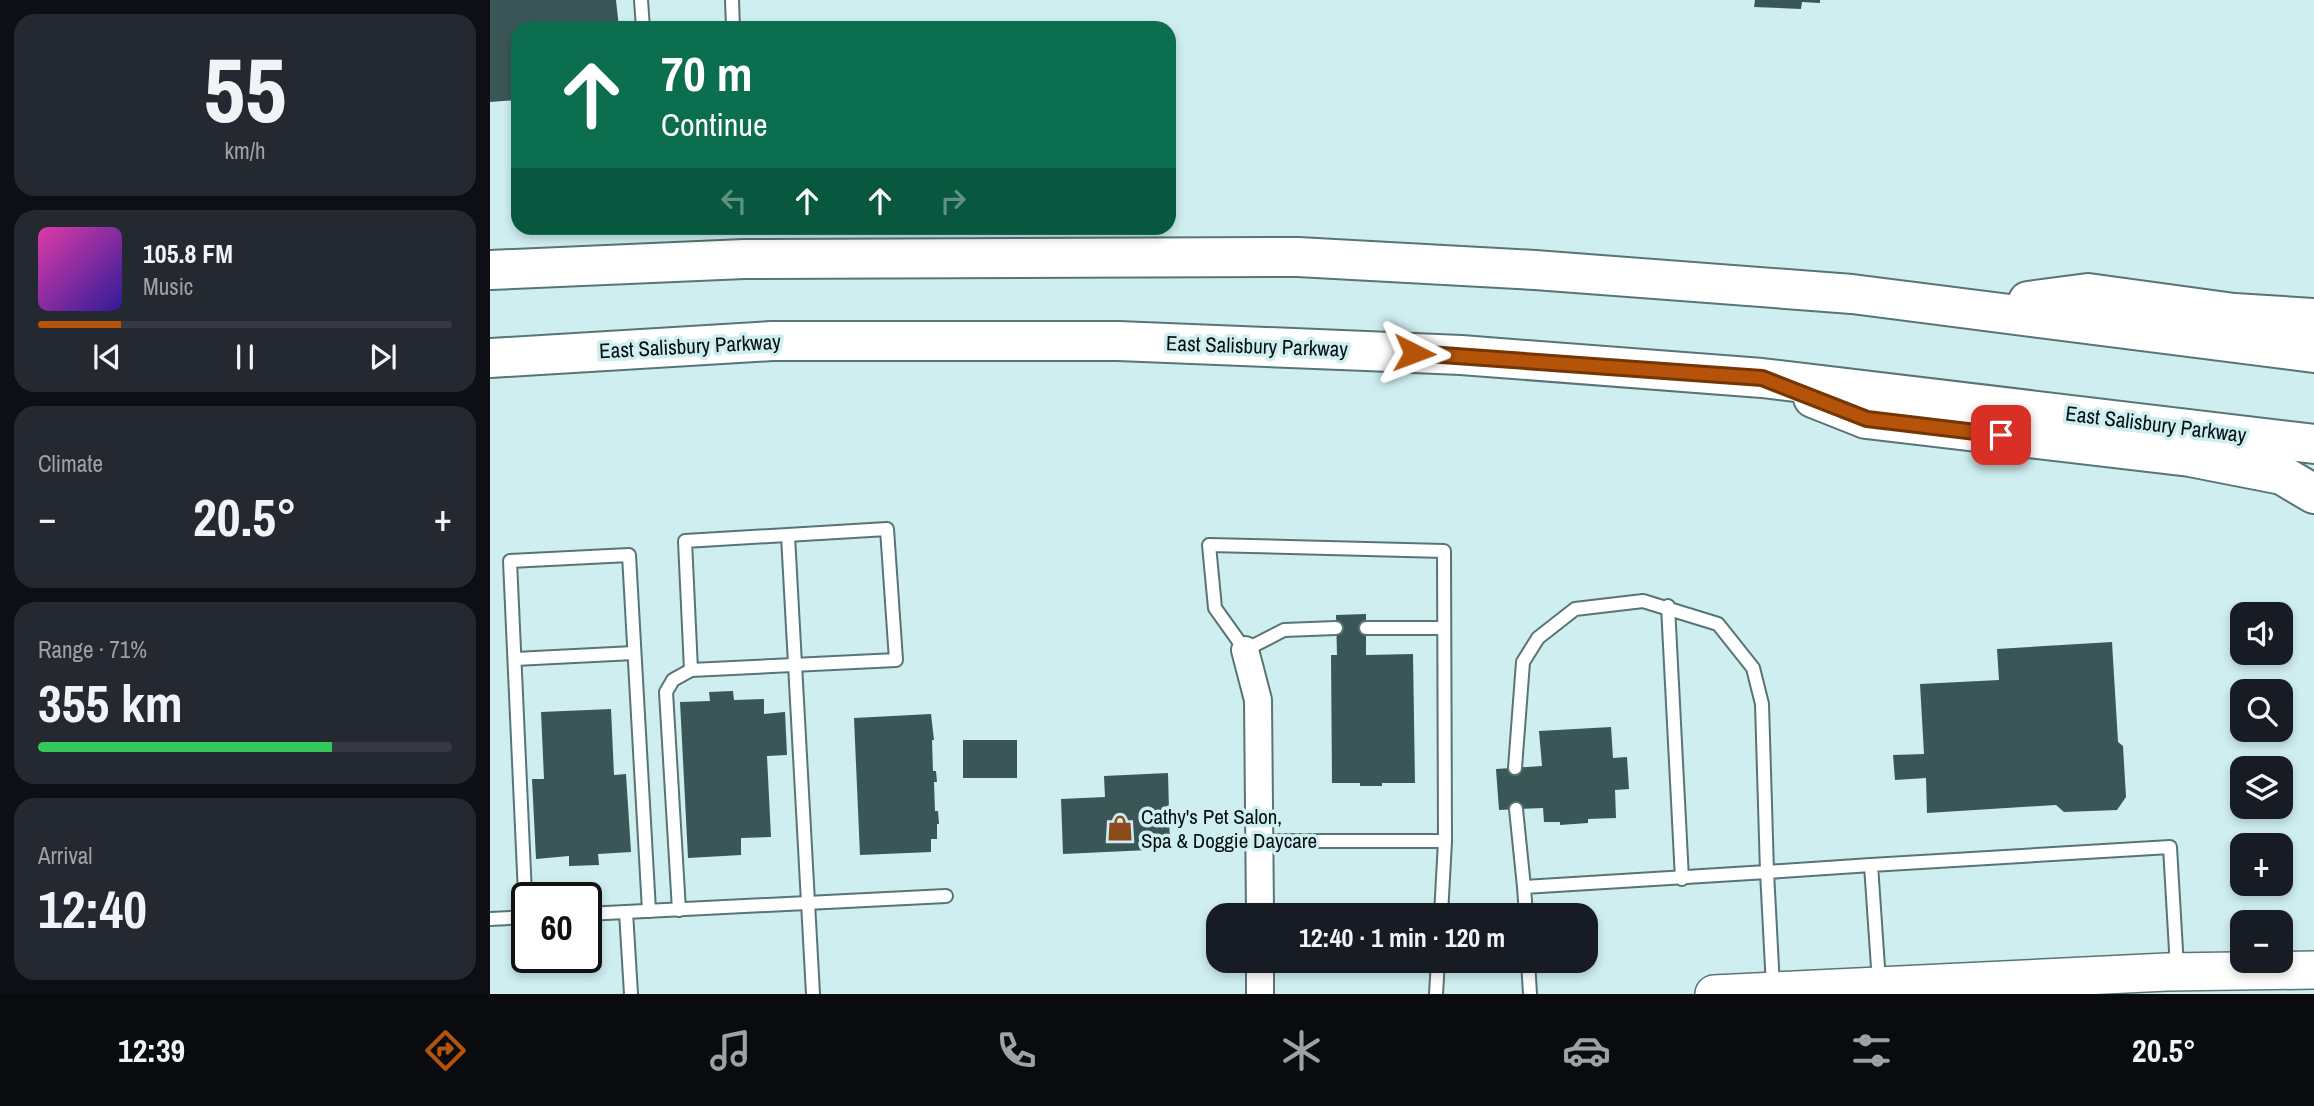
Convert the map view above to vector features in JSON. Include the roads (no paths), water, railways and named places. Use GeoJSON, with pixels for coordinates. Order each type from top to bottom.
{"type":"FeatureCollection","features":[{"type":"Feature","properties":{"kind":"main road"},"geometry":{"type":"LineString","coordinates":[[490,270],[744,259],[1298,257],[1549,271],[1839,292],[2314,353]]}},
{"type":"Feature","properties":{"kind":"main road"},"geometry":{"type":"LineString","coordinates":[[1976,308],[2088,293],[2234,313],[2314,318]]}},
{"type":"Feature","properties":{"kind":"main road","name":"East Salisbury Parkway"},"geometry":{"type":"LineString","coordinates":[[490,358],[772,341],[1118,341],[1461,355],[1762,378],[2314,444]]}},
{"type":"Feature","properties":{"kind":"main road"},"geometry":{"type":"LineString","coordinates":[[1762,378],[1867,419],[2190,457],[2282,475],[2314,494]]}},
{"type":"Feature","properties":{"kind":"main road"},"geometry":{"type":"LineString","coordinates":[[1714,994],[2177,972],[2314,970]]}},
{"type":"Feature","properties":{"kind":"street"},"geometry":{"type":"LineString","coordinates":[[1245,650],[1258,700],[1259,903]]}},
{"type":"Feature","properties":{"kind":"street"},"geometry":{"type":"LineString","coordinates":[[1260,973],[1260,994]]}},
{"type":"Feature","properties":{"kind":"lane"},"geometry":{"type":"LineString","coordinates":[[641,0],[642,21]]}},
{"type":"Feature","properties":{"kind":"lane"},"geometry":{"type":"LineString","coordinates":[[732,0],[733,21]]}},
{"type":"Feature","properties":{"kind":"lane"},"geometry":{"type":"LineString","coordinates":[[678,910],[666,692],[673,680],[691,670],[896,660],[887,529],[685,541],[691,670]]}},
{"type":"Feature","properties":{"kind":"lane"},"geometry":{"type":"LineString","coordinates":[[789,536],[813,994]]}},
{"type":"Feature","properties":{"kind":"lane"},"geometry":{"type":"LineString","coordinates":[[1336,628],[1284,630],[1245,650],[1215,608],[1209,545],[1444,551],[1445,841],[1442,903]]}},
{"type":"Feature","properties":{"kind":"lane"},"geometry":{"type":"LineString","coordinates":[[525,882],[510,561],[629,555],[649,911]]}},
{"type":"Feature","properties":{"kind":"lane"},"geometry":{"type":"LineString","coordinates":[[1515,768],[1522,662],[1538,638],[1575,609],[1643,600],[1718,624],[1753,668],[1762,704],[1774,991]]}},
{"type":"Feature","properties":{"kind":"lane"},"geometry":{"type":"LineString","coordinates":[[1668,607],[1682,879]]}},
{"type":"Feature","properties":{"kind":"lane"},"geometry":{"type":"LineString","coordinates":[[1366,628],[1443,628]]}},
{"type":"Feature","properties":{"kind":"lane"},"geometry":{"type":"LineString","coordinates":[[515,659],[635,653]]}},
{"type":"Feature","properties":{"kind":"lane"},"geometry":{"type":"LineString","coordinates":[[1516,809],[1525,903]]}},
{"type":"Feature","properties":{"kind":"lane"},"geometry":{"type":"LineString","coordinates":[[1259,841],[1445,841]]}},
{"type":"Feature","properties":{"kind":"lane"},"geometry":{"type":"LineString","coordinates":[[1524,887],[2170,847],[2177,972]]}},
{"type":"Feature","properties":{"kind":"lane"},"geometry":{"type":"LineString","coordinates":[[1871,864],[1879,985]]}},
{"type":"Feature","properties":{"kind":"lane"},"geometry":{"type":"LineString","coordinates":[[602,913],[946,896]]}},
{"type":"Feature","properties":{"kind":"lane"},"geometry":{"type":"LineString","coordinates":[[626,912],[631,994]]}},
{"type":"Feature","properties":{"kind":"lane"},"geometry":{"type":"LineString","coordinates":[[490,919],[511,918]]}},
{"type":"Feature","properties":{"kind":"lane"},"geometry":{"type":"LineString","coordinates":[[1436,994],[1437,973]]}},
{"type":"Feature","properties":{"kind":"lane"},"geometry":{"type":"LineString","coordinates":[[1529,973],[1530,994]]}},
{"type":"Feature","properties":{"kind":"place","name":"Cathy's Pet Salon, Spa & Doggie Daycare"},"geometry":{"type":"Point","coordinates":[1120,828]}}]}
